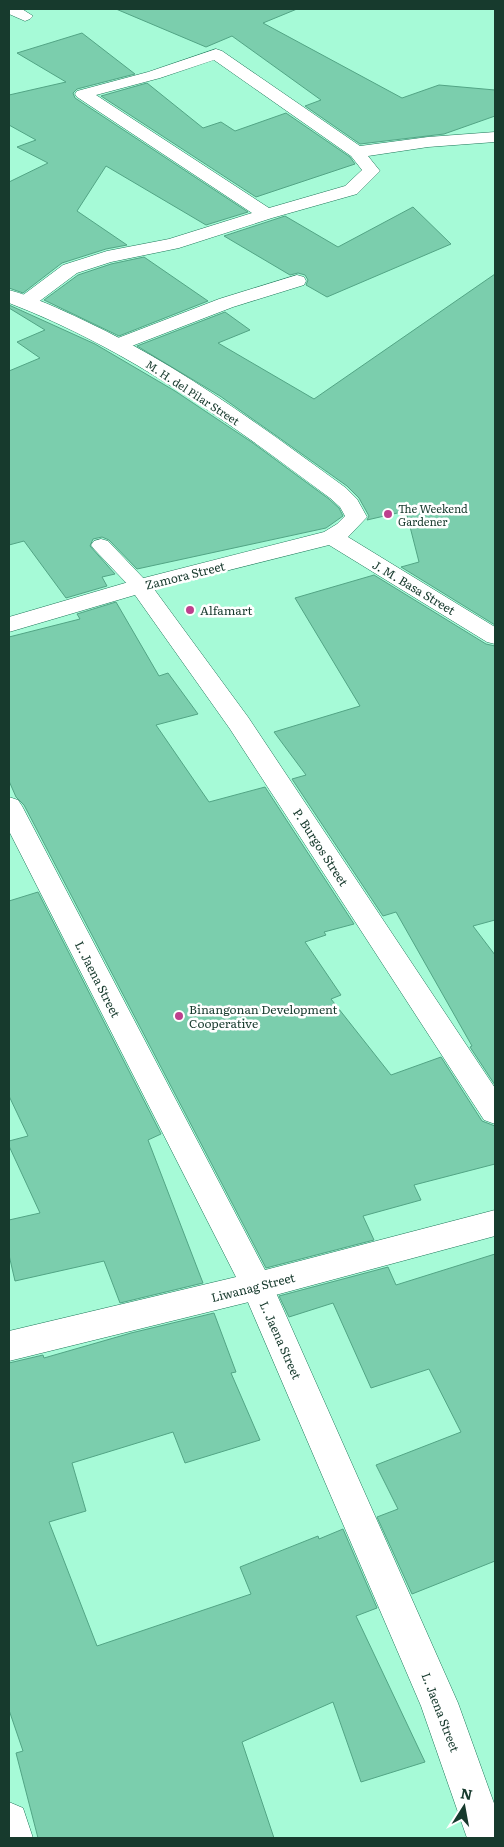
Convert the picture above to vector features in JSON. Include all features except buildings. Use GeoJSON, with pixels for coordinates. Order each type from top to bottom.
{"type":"FeatureCollection","features":[{"type":"Feature","properties":{"kind":"street"},"geometry":{"type":"LineString","coordinates":[[10,9],[25,16]]}},
{"type":"Feature","properties":{"kind":"street"},"geometry":{"type":"LineString","coordinates":[[17,299],[70,269],[107,257],[173,244],[266,214],[351,190],[371,171],[357,152],[216,54],[154,75],[83,94],[266,214]]}},
{"type":"Feature","properties":{"kind":"street"},"geometry":{"type":"LineString","coordinates":[[357,152],[428,142],[495,137]]}},
{"type":"Feature","properties":{"kind":"street"},"geometry":{"type":"LineString","coordinates":[[117,345],[226,303],[297,281]]}},
{"type":"Feature","properties":{"kind":"street","name":"M. H. del Pilar Street"},"geometry":{"type":"LineString","coordinates":[[17,299],[117,345],[158,367],[264,439],[338,493],[349,504],[356,517]]}},
{"type":"Feature","properties":{"kind":"street","name":"Zamora Street"},"geometry":{"type":"LineString","coordinates":[[9,625],[140,586],[332,537],[356,517]]}},
{"type":"Feature","properties":{"kind":"street","name":"J. M. Basa Street"},"geometry":{"type":"LineString","coordinates":[[332,537],[495,637]]}},
{"type":"Feature","properties":{"kind":"street","name":"P. Burgos Street"},"geometry":{"type":"LineString","coordinates":[[140,586],[239,723],[495,1112]]}},
{"type":"Feature","properties":{"kind":"street","name":"L. Jaena Street"},"geometry":{"type":"LineString","coordinates":[[9,806],[257,1286],[439,1703],[487,1819]]}},
{"type":"Feature","properties":{"kind":"street","name":"Liwanag Street"},"geometry":{"type":"LineString","coordinates":[[9,1346],[257,1286],[495,1223]]}},
{"type":"Feature","properties":{"kind":"street"},"geometry":{"type":"LineString","coordinates":[[9,1822],[13,1838]]}},
{"type":"Feature","properties":{"kind":"lane"},"geometry":{"type":"LineString","coordinates":[[101,545],[140,586]]}},
{"type":"Feature","properties":{"kind":"place","name":"The Weekend Gardener"},"geometry":{"type":"Point","coordinates":[388,514]}},
{"type":"Feature","properties":{"kind":"place","name":"Alfamart"},"geometry":{"type":"Point","coordinates":[190,610]}},
{"type":"Feature","properties":{"kind":"place","name":"Binangonan Development Cooperative"},"geometry":{"type":"Point","coordinates":[179,1016]}}]}
